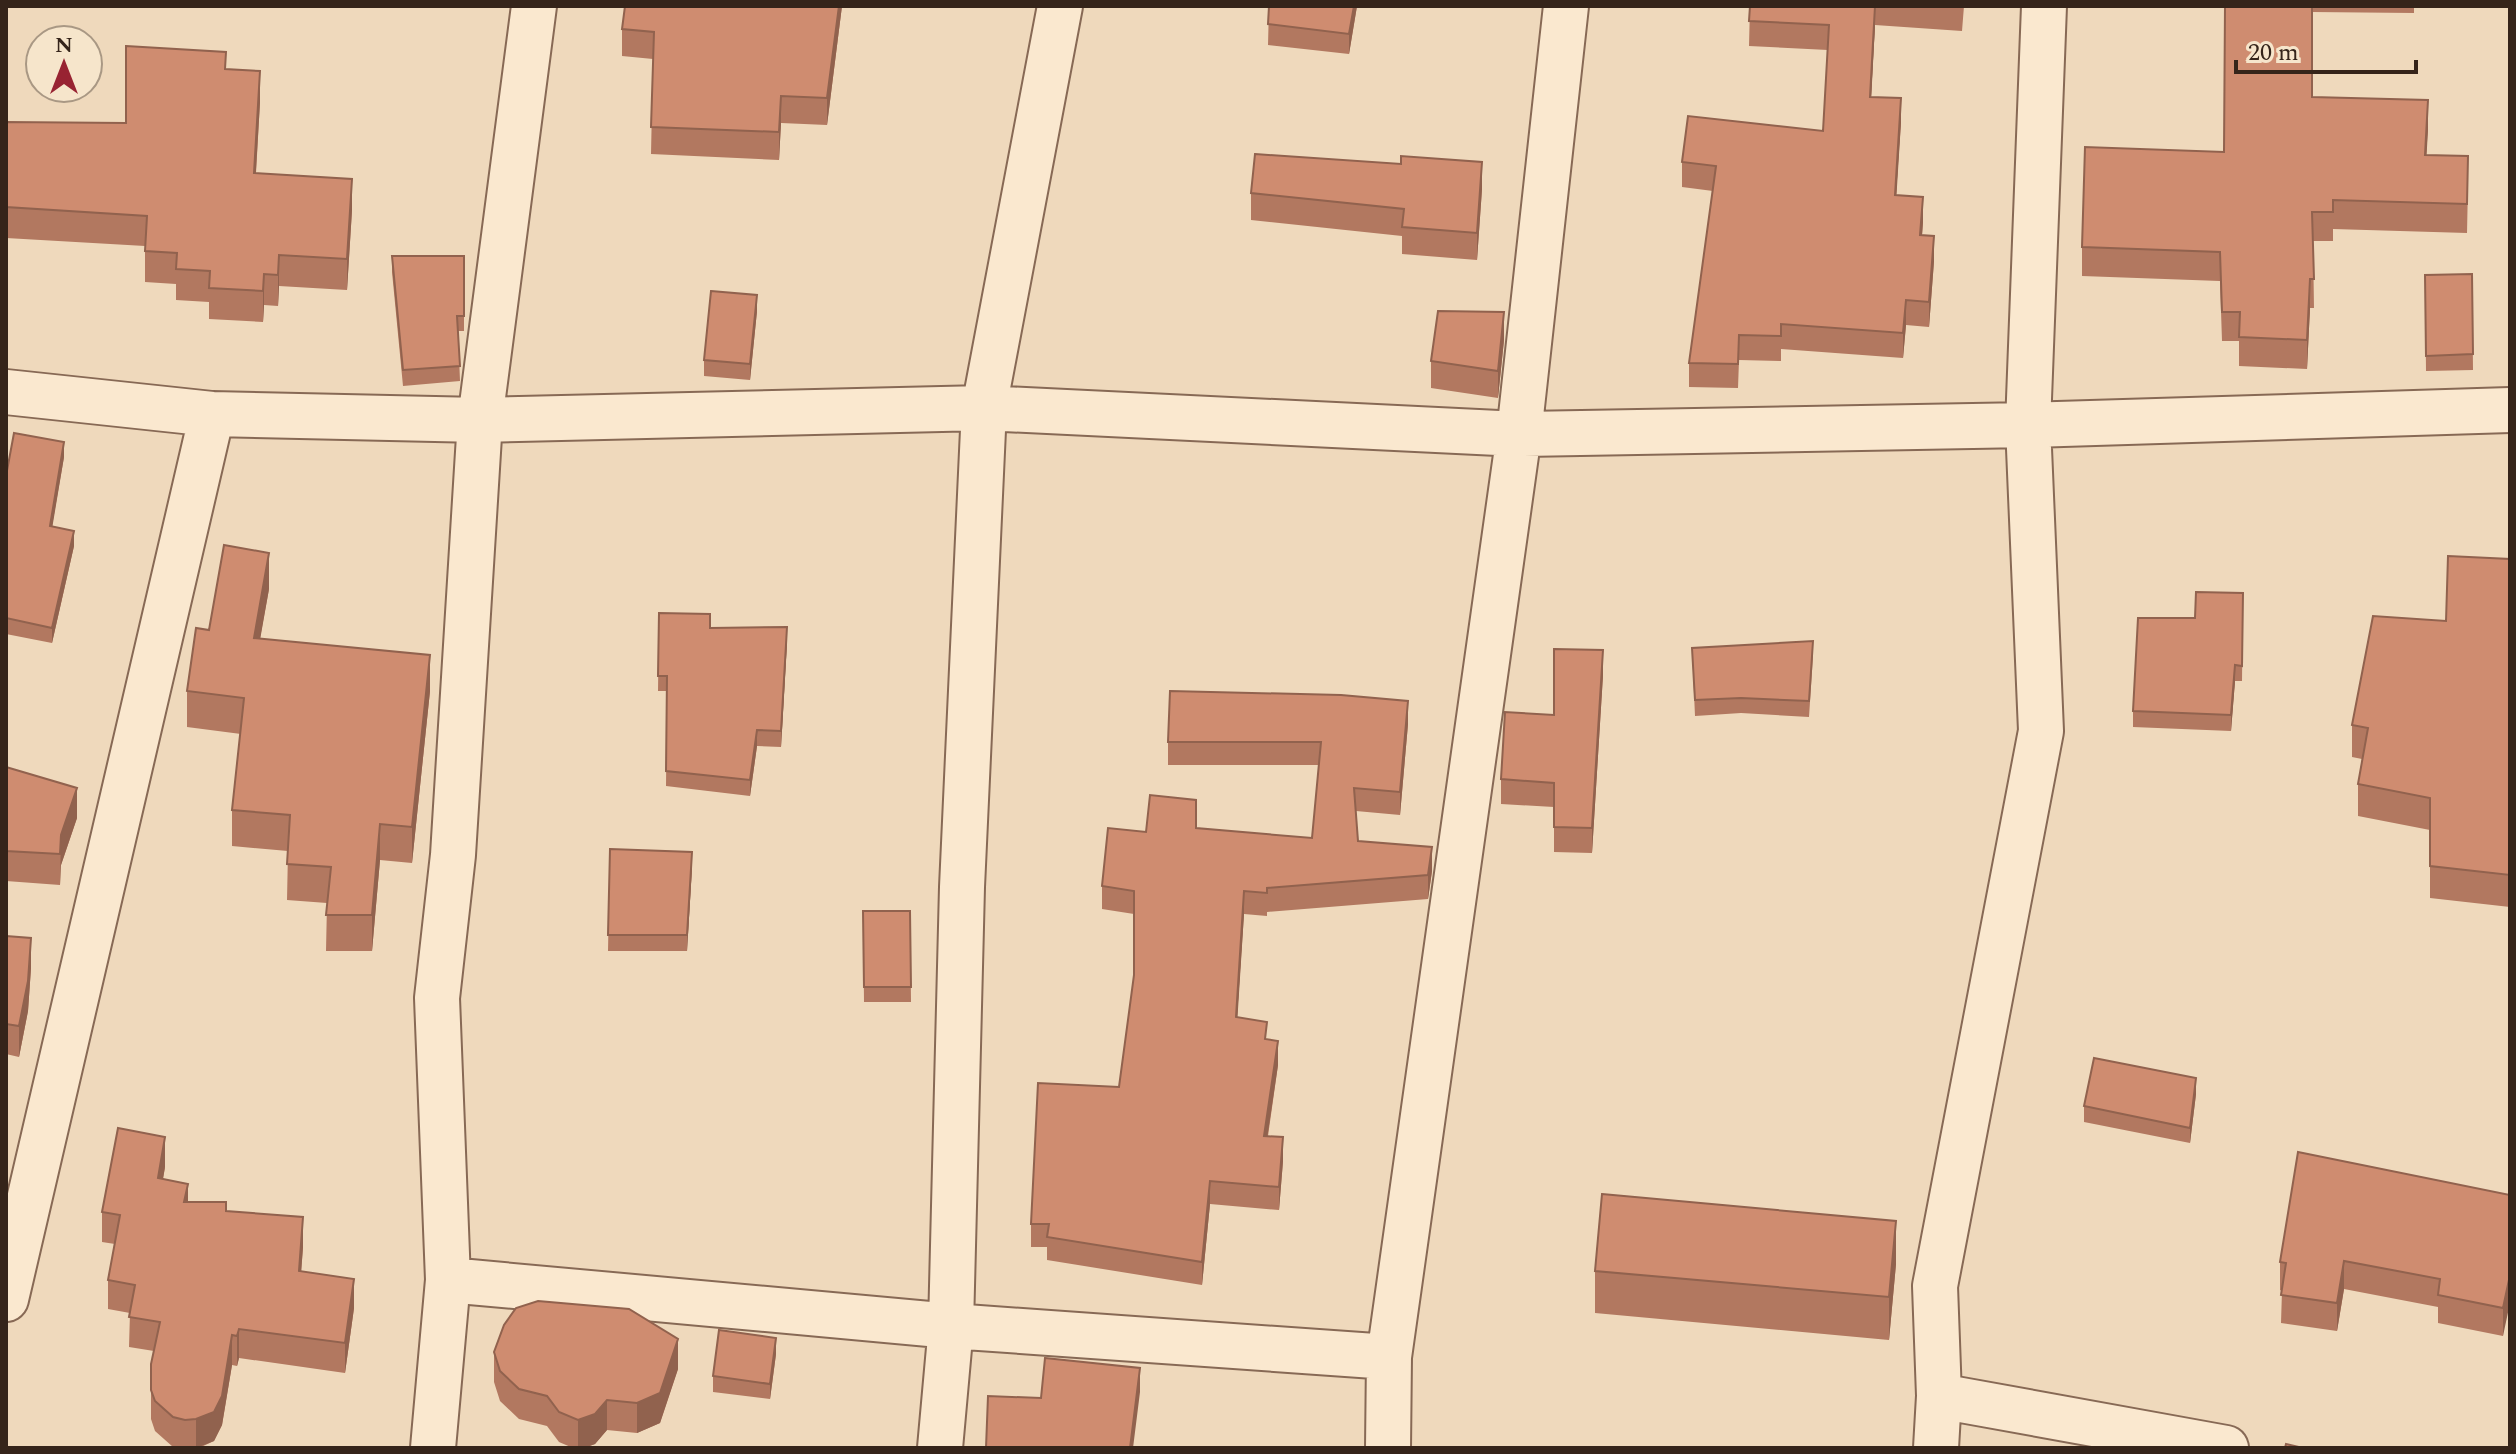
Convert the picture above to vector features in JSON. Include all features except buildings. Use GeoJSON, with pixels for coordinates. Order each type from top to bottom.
{"type":"FeatureCollection","features":[{"type":"Feature","properties":{"kind":"street"},"geometry":{"type":"LineString","coordinates":[[433,1448],[448,1280],[437,998],[453,855],[480,420],[534,6]]}},
{"type":"Feature","properties":{"kind":"street"},"geometry":{"type":"LineString","coordinates":[[940,1448],[951,1326],[962,887],[984,408],[1060,6]]}},
{"type":"Feature","properties":{"kind":"street"},"geometry":{"type":"LineString","coordinates":[[1388,1448],[1389,1357],[1519,434],[1566,6]]}},
{"type":"Feature","properties":{"kind":"street"},"geometry":{"type":"LineString","coordinates":[[1936,1448],[1939,1396],[1935,1286],[2041,731],[2028,425],[2044,6]]}},
{"type":"Feature","properties":{"kind":"street"},"geometry":{"type":"LineString","coordinates":[[6,392],[212,414],[480,420],[984,408],[1519,434],[2028,425],[2510,410]]}},
{"type":"Feature","properties":{"kind":"street"},"geometry":{"type":"LineString","coordinates":[[6,1299],[212,414]]}},
{"type":"Feature","properties":{"kind":"street"},"geometry":{"type":"LineString","coordinates":[[448,1280],[951,1326],[1389,1357]]}},
{"type":"Feature","properties":{"kind":"street"},"geometry":{"type":"LineString","coordinates":[[1939,1396],[2226,1448]]}}]}
